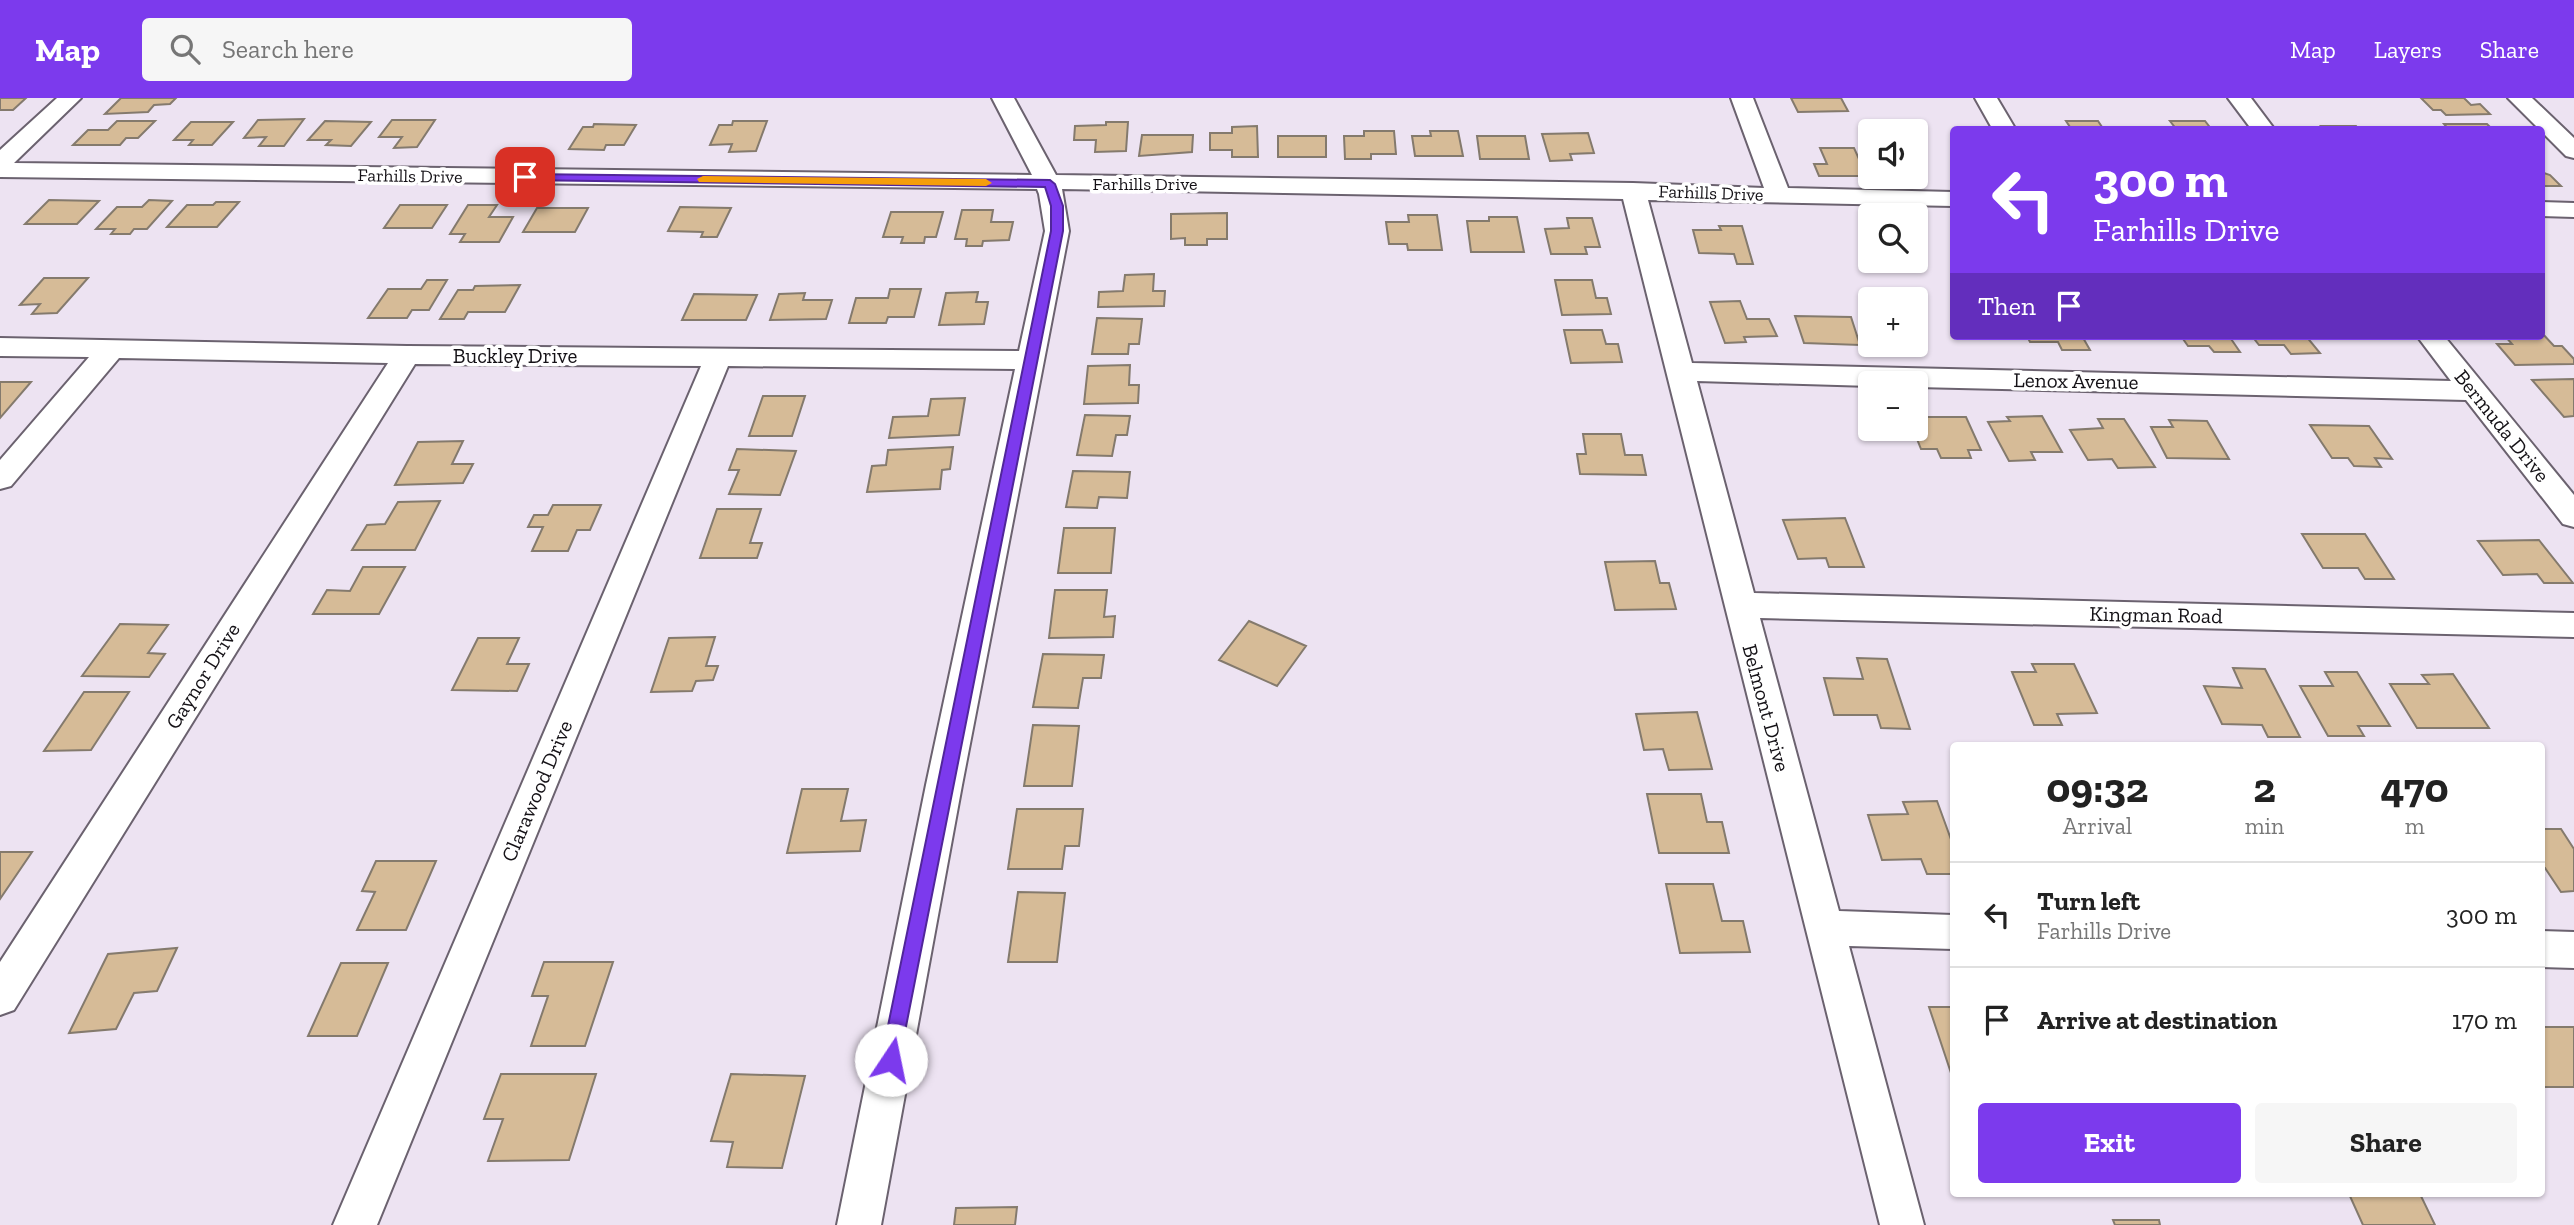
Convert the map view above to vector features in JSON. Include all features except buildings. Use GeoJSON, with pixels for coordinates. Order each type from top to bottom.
{"type":"FeatureCollection","features":[{"type":"Feature","properties":{"kind":"street"},"geometry":{"type":"LineString","coordinates":[[0,163],[70,98]]}},
{"type":"Feature","properties":{"kind":"street"},"geometry":{"type":"LineString","coordinates":[[859,1225],[944,785],[1057,231],[1057,206],[1050,184],[1003,98]]}},
{"type":"Feature","properties":{"kind":"street"},"geometry":{"type":"LineString","coordinates":[[1742,98],[1779,196]]}},
{"type":"Feature","properties":{"kind":"street"},"geometry":{"type":"LineString","coordinates":[[1986,98],[2003,126]]}},
{"type":"Feature","properties":{"kind":"street"},"geometry":{"type":"LineString","coordinates":[[2239,98],[2261,126]]}},
{"type":"Feature","properties":{"kind":"street"},"geometry":{"type":"LineString","coordinates":[[2519,98],[2574,151]]}},
{"type":"Feature","properties":{"kind":"street","name":"Farhills Drive"},"geometry":{"type":"LineString","coordinates":[[0,170],[1633,190],[1950,199]]}},
{"type":"Feature","properties":{"kind":"street","name":"Belmont Drive"},"geometry":{"type":"LineString","coordinates":[[1633,190],[1902,1225]]}},
{"type":"Feature","properties":{"kind":"street"},"geometry":{"type":"LineString","coordinates":[[2545,209],[2574,210]]}},
{"type":"Feature","properties":{"kind":"street","name":"Bermuda Drive"},"geometry":{"type":"LineString","coordinates":[[2433,340],[2574,516]]}},
{"type":"Feature","properties":{"kind":"street","name":"Buckley Drive"},"geometry":{"type":"LineString","coordinates":[[0,347],[407,355],[1030,360]]}},
{"type":"Feature","properties":{"kind":"street"},"geometry":{"type":"LineString","coordinates":[[0,479],[111,350]]}},
{"type":"Feature","properties":{"kind":"street","name":"Gaynor Drive"},"geometry":{"type":"LineString","coordinates":[[0,997],[407,355]]}},
{"type":"Feature","properties":{"kind":"street","name":"Clarawood Drive"},"geometry":{"type":"LineString","coordinates":[[355,1225],[718,358]]}},
{"type":"Feature","properties":{"kind":"street","name":"Lenox Avenue"},"geometry":{"type":"LineString","coordinates":[[1679,372],[2474,391]]}},
{"type":"Feature","properties":{"kind":"street","name":"Kingman Road"},"geometry":{"type":"LineString","coordinates":[[1739,605],[2574,625]]}},
{"type":"Feature","properties":{"kind":"street"},"geometry":{"type":"LineString","coordinates":[[1824,929],[1950,932]]}},
{"type":"Feature","properties":{"kind":"street"},"geometry":{"type":"LineString","coordinates":[[2545,949],[2574,950]]}},
{"type":"Feature","properties":{"kind":"slow traffic"},"geometry":{"type":"LineString","coordinates":[[703,179],[986,183]]}},
{"type":"Feature","properties":{"kind":"route"},"geometry":{"type":"LineString","coordinates":[[525,177],[1050,184],[1057,206],[1057,231],[891,1060]]}}]}
